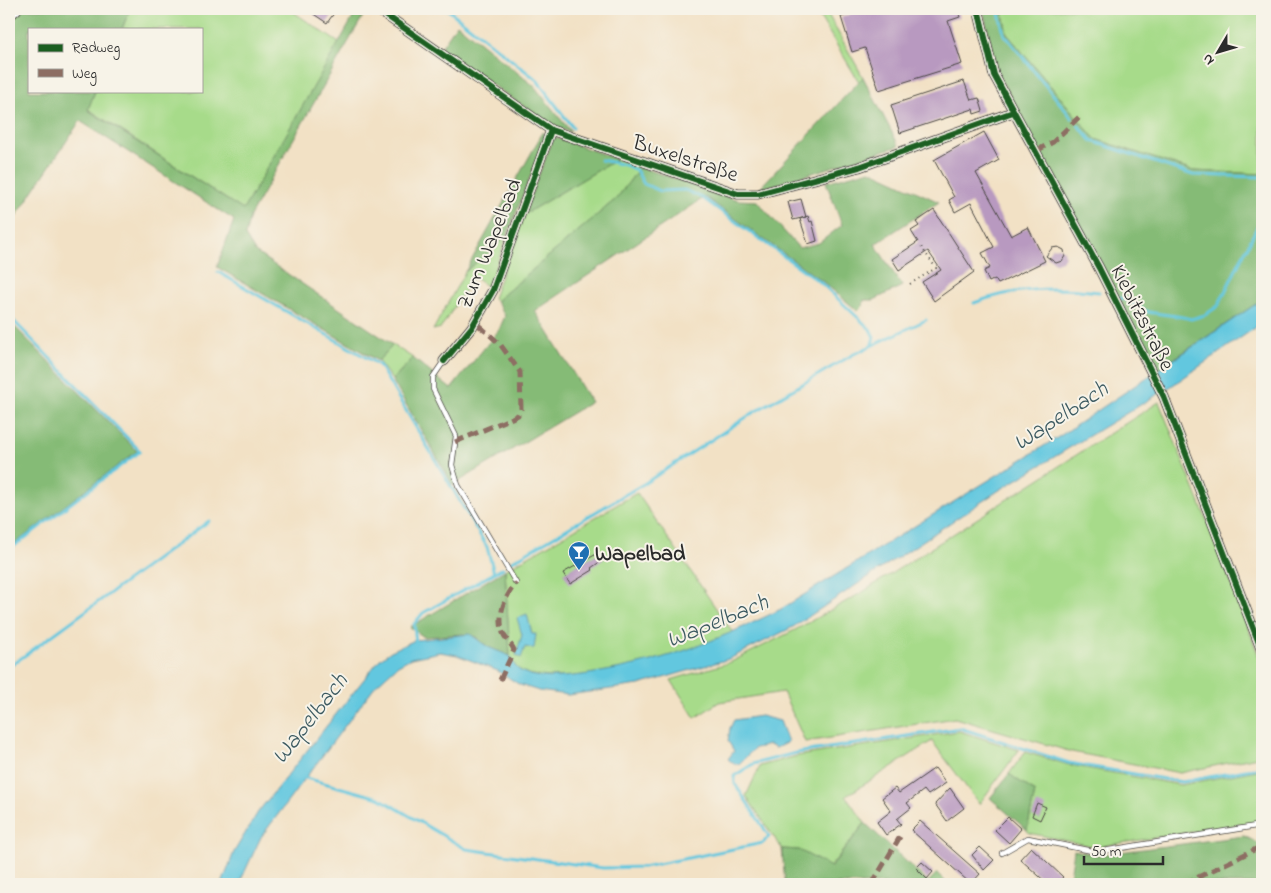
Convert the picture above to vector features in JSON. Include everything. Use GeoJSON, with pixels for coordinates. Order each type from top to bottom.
{"type":"FeatureCollection","features":[{"type":"Feature","properties":{"kind":"street"},"geometry":{"type":"LineString","coordinates":[[9,16],[17,9]]}},
{"type":"Feature","properties":{"kind":"street","name":"Buxelstraße"},"geometry":{"type":"LineString","coordinates":[[377,9],[551,130],[738,194],[758,194],[860,167],[1013,112]]}},
{"type":"Feature","properties":{"kind":"street","name":"Kiebitzstraße"},"geometry":{"type":"LineString","coordinates":[[978,9],[994,75],[1013,112],[1030,138],[1152,370],[1164,397],[1262,651]]}},
{"type":"Feature","properties":{"kind":"street","name":"Zum Wapelbad"},"geometry":{"type":"LineString","coordinates":[[444,361],[472,328],[493,290],[551,130]]}},
{"type":"Feature","properties":{"kind":"lane"},"geometry":{"type":"LineString","coordinates":[[444,361],[433,378],[433,389],[456,436],[452,465],[458,485],[516,583]]}},
{"type":"Feature","properties":{"kind":"lane"},"geometry":{"type":"LineString","coordinates":[[1002,853],[1028,838],[1097,852],[1262,825]]}},
{"type":"Feature","properties":{"kind":"path"},"geometry":{"type":"LineString","coordinates":[[910,284],[936,268],[919,244]]}},
{"type":"Feature","properties":{"kind":"green space"},"geometry":{"type":"Polygon","coordinates":[[[24,9],[130,9],[122,28],[28,28],[28,92],[95,92],[88,110],[243,210],[358,9],[367,9],[250,216],[245,236],[255,252],[393,345],[378,361],[217,267],[234,220],[80,121],[9,227],[9,21],[24,9]]]}},
{"type":"Feature","properties":{"kind":"green space"},"geometry":{"type":"Polygon","coordinates":[[[130,9],[289,9],[339,43],[243,210],[88,109],[95,92],[202,92],[202,28],[122,28],[130,9]]]}},
{"type":"Feature","properties":{"kind":"green space"},"geometry":{"type":"Polygon","coordinates":[[[815,9],[825,9],[863,77],[859,82],[815,9]]]}},
{"type":"Feature","properties":{"kind":"green space"},"geometry":{"type":"Polygon","coordinates":[[[983,9],[1002,9],[1007,34],[1095,139],[1193,171],[1262,174],[1262,300],[1157,370],[997,72],[983,9]]]}},
{"type":"Feature","properties":{"kind":"green space"},"geometry":{"type":"Polygon","coordinates":[[[1002,9],[1262,9],[1262,174],[1193,171],[1095,139],[1007,34],[1002,9]]]}},
{"type":"Feature","properties":{"kind":"green space"},"geometry":{"type":"Polygon","coordinates":[[[457,24],[534,86],[571,132],[554,127],[440,49],[457,24]]]}},
{"type":"Feature","properties":{"kind":"green space"},"geometry":{"type":"Polygon","coordinates":[[[863,77],[899,146],[758,190],[863,77]]]}},
{"type":"Feature","properties":{"kind":"green space"},"geometry":{"type":"Polygon","coordinates":[[[543,132],[546,136],[507,236],[465,272],[543,132]]]}},
{"type":"Feature","properties":{"kind":"green space"},"geometry":{"type":"Polygon","coordinates":[[[554,137],[617,159],[523,215],[554,137]]]}},
{"type":"Feature","properties":{"kind":"green space"},"geometry":{"type":"Polygon","coordinates":[[[617,159],[640,167],[617,198],[496,301],[493,298],[523,215],[617,159]]]}},
{"type":"Feature","properties":{"kind":"green space"},"geometry":{"type":"Polygon","coordinates":[[[640,167],[738,200],[757,201],[799,248],[819,243],[842,225],[826,182],[870,170],[939,202],[875,244],[902,286],[874,300],[864,300],[863,306],[858,311],[822,281],[705,197],[535,311],[591,402],[453,485],[392,380],[413,358],[451,389],[499,330],[505,316],[496,301],[617,198],[640,167]]]}},
{"type":"Feature","properties":{"kind":"green space"},"geometry":{"type":"Polygon","coordinates":[[[507,236],[488,287],[473,277],[441,328],[433,330],[465,272],[507,236]]]}},
{"type":"Feature","properties":{"kind":"green space"},"geometry":{"type":"Polygon","coordinates":[[[9,321],[137,451],[9,548],[9,321]]]}},
{"type":"Feature","properties":{"kind":"green space"},"geometry":{"type":"Polygon","coordinates":[[[393,345],[413,358],[392,380],[378,361],[393,345]]]}},
{"type":"Feature","properties":{"kind":"green space"},"geometry":{"type":"Polygon","coordinates":[[[1159,402],[1218,548],[1262,665],[1262,756],[1180,773],[1072,752],[955,718],[805,742],[783,692],[719,702],[695,718],[671,680],[731,662],[795,630],[861,593],[1159,402]]]}},
{"type":"Feature","properties":{"kind":"green space","name":"Wapelbad"},"geometry":{"type":"Polygon","coordinates":[[[637,493],[733,633],[661,660],[620,670],[596,674],[550,677],[531,675],[518,669],[510,656],[505,570],[637,493]]]}},
{"type":"Feature","properties":{"kind":"green space"},"geometry":{"type":"Polygon","coordinates":[[[505,570],[510,656],[488,647],[476,637],[463,634],[424,637],[410,627],[505,570]]]}},
{"type":"Feature","properties":{"kind":"green space"},"geometry":{"type":"Polygon","coordinates":[[[959,731],[1019,750],[979,804],[932,741],[846,796],[865,823],[830,867],[799,850],[782,849],[746,796],[760,766],[797,756],[959,731]]]}},
{"type":"Feature","properties":{"kind":"green space"},"geometry":{"type":"Polygon","coordinates":[[[1025,752],[1069,765],[1181,785],[1262,769],[1262,821],[1096,847],[1029,833],[1027,830],[1035,792],[1009,774],[1025,752]]]}},
{"type":"Feature","properties":{"kind":"green space"},"geometry":{"type":"Polygon","coordinates":[[[1009,774],[1035,792],[1027,830],[990,798],[1009,774]]]}},
{"type":"Feature","properties":{"kind":"green space"},"geometry":{"type":"Polygon","coordinates":[[[865,823],[928,882],[937,873],[948,884],[785,884],[782,849],[799,850],[831,867],[865,823]]]}},
{"type":"Feature","properties":{"kind":"green space"},"geometry":{"type":"Polygon","coordinates":[[[1244,836],[1262,845],[1262,884],[1069,884],[1074,850],[1097,855],[1244,836]]]}},
{"type":"Feature","properties":{"kind":"water"},"geometry":{"type":"Polygon","coordinates":[[[1262,300],[1262,323],[1170,387],[998,491],[793,627],[729,659],[639,685],[568,695],[539,691],[520,685],[498,671],[457,655],[440,652],[411,658],[398,665],[375,686],[261,837],[239,884],[222,884],[234,852],[258,812],[380,659],[391,651],[415,640],[470,634],[488,647],[510,656],[517,668],[525,673],[540,677],[558,677],[582,675],[635,665],[708,642],[781,609],[1060,436],[1262,300]]]}},
{"type":"Feature","properties":{"kind":"water"},"geometry":{"type":"Polygon","coordinates":[[[527,614],[532,634],[536,634],[534,649],[525,647],[521,658],[516,655],[522,635],[517,618],[527,614]]]}},
{"type":"Feature","properties":{"kind":"water"},"geometry":{"type":"Polygon","coordinates":[[[761,716],[780,721],[788,742],[776,748],[769,745],[755,748],[739,764],[734,764],[728,759],[734,751],[728,741],[730,728],[734,720],[761,716]]]}},
{"type":"Feature","properties":{"kind":"building"},"geometry":{"type":"Polygon","coordinates":[[[306,9],[337,9],[327,23],[306,9]]]}},
{"type":"Feature","properties":{"kind":"building"},"geometry":{"type":"Polygon","coordinates":[[[866,9],[957,9],[960,17],[948,21],[962,64],[879,90],[865,48],[852,52],[841,17],[866,9]]]}},
{"type":"Feature","properties":{"kind":"building"},"geometry":{"type":"Polygon","coordinates":[[[964,81],[971,100],[979,98],[983,111],[974,114],[973,109],[900,133],[891,105],[964,81]]]}},
{"type":"Feature","properties":{"kind":"building"},"geometry":{"type":"Polygon","coordinates":[[[984,132],[999,160],[976,173],[1011,236],[1028,227],[1045,261],[998,284],[995,279],[989,282],[984,271],[990,268],[982,253],[994,247],[971,203],[955,212],[949,200],[954,197],[934,160],[984,132]]]}},
{"type":"Feature","properties":{"kind":"building"},"geometry":{"type":"Polygon","coordinates":[[[801,199],[806,217],[793,220],[788,202],[801,199]]]}},
{"type":"Feature","properties":{"kind":"building"},"geometry":{"type":"Polygon","coordinates":[[[934,210],[974,272],[934,301],[922,282],[941,270],[928,251],[899,270],[892,259],[918,242],[911,231],[919,226],[916,222],[934,210]]]}},
{"type":"Feature","properties":{"kind":"building"},"geometry":{"type":"Polygon","coordinates":[[[808,216],[810,222],[812,221],[817,241],[808,244],[800,219],[808,216]]]}},
{"type":"Feature","properties":{"kind":"building"},"geometry":{"type":"Polygon","coordinates":[[[1058,247],[1064,250],[1065,256],[1062,261],[1056,263],[1046,256],[1052,248],[1058,247]]]}},
{"type":"Feature","properties":{"kind":"building"},"geometry":{"type":"Polygon","coordinates":[[[600,552],[604,559],[591,568],[593,570],[570,584],[563,573],[600,552]]]}},
{"type":"Feature","properties":{"kind":"building"},"geometry":{"type":"Polygon","coordinates":[[[935,768],[946,783],[928,795],[924,790],[907,803],[911,808],[897,819],[901,824],[886,835],[877,822],[891,811],[882,798],[895,788],[899,793],[935,768]]]}},
{"type":"Feature","properties":{"kind":"building"},"geometry":{"type":"Polygon","coordinates":[[[950,788],[964,808],[947,821],[935,804],[950,788]]]}},
{"type":"Feature","properties":{"kind":"building"},"geometry":{"type":"Polygon","coordinates":[[[1037,803],[1046,807],[1040,820],[1032,816],[1037,803]]]}},
{"type":"Feature","properties":{"kind":"building"},"geometry":{"type":"Polygon","coordinates":[[[1008,817],[1021,829],[1009,843],[995,830],[1008,817]]]}},
{"type":"Feature","properties":{"kind":"building"},"geometry":{"type":"Polygon","coordinates":[[[920,821],[980,874],[971,884],[911,830],[920,821]]]}},
{"type":"Feature","properties":{"kind":"building"},"geometry":{"type":"Polygon","coordinates":[[[980,847],[994,860],[984,870],[972,855],[980,847]]]}},
{"type":"Feature","properties":{"kind":"building"},"geometry":{"type":"Polygon","coordinates":[[[1031,847],[1063,877],[1056,884],[1048,884],[1020,859],[1031,847]]]}},
{"type":"Feature","properties":{"kind":"building"},"geometry":{"type":"Polygon","coordinates":[[[922,862],[933,872],[927,879],[916,868],[922,862]]]}},
{"type":"Feature","properties":{"kind":"waterway"},"geometry":{"type":"LineString","coordinates":[[447,9],[537,80],[573,128]]}},
{"type":"Feature","properties":{"kind":"waterway"},"geometry":{"type":"LineString","coordinates":[[998,9],[1004,34],[1072,118]]}},
{"type":"Feature","properties":{"kind":"waterway"},"geometry":{"type":"LineString","coordinates":[[1078,125],[1092,141],[1193,175],[1262,177]]}},
{"type":"Feature","properties":{"kind":"waterway"},"geometry":{"type":"LineString","coordinates":[[601,160],[625,165],[636,170],[644,184],[660,191],[685,190],[704,199],[820,282],[870,329],[874,337],[872,344]]}},
{"type":"Feature","properties":{"kind":"waterway"},"geometry":{"type":"LineString","coordinates":[[1120,298],[1149,312],[1191,319],[1205,315],[1218,306],[1262,217]]}},
{"type":"Feature","properties":{"kind":"waterway"},"geometry":{"type":"LineString","coordinates":[[218,272],[379,365],[487,547],[494,573]]}},
{"type":"Feature","properties":{"kind":"waterway"},"geometry":{"type":"LineString","coordinates":[[974,303],[1020,291],[1067,289],[1099,292]]}},
{"type":"Feature","properties":{"kind":"waterway"},"geometry":{"type":"LineString","coordinates":[[9,316],[140,451],[9,550]]}},
{"type":"Feature","properties":{"kind":"waterway"},"geometry":{"type":"LineString","coordinates":[[509,563],[645,483],[756,411],[854,354],[926,320]]}},
{"type":"Feature","properties":{"kind":"waterway"},"geometry":{"type":"LineString","coordinates":[[9,667],[209,521]]}},
{"type":"Feature","properties":{"kind":"waterway"},"geometry":{"type":"LineString","coordinates":[[416,643],[414,624],[423,613],[503,568]]}},
{"type":"Feature","properties":{"kind":"waterway"},"geometry":{"type":"LineString","coordinates":[[302,777],[379,798],[466,849],[603,868],[643,867],[763,843],[769,836],[735,784],[734,776],[753,764],[796,753],[960,728],[1069,763],[1182,782],[1262,767]]}},
{"type":"Feature","properties":{"kind":"marked path"},"geometry":{"type":"LineString","coordinates":[[1036,151],[1053,142],[1079,117]]}},
{"type":"Feature","properties":{"kind":"marked path"},"geometry":{"type":"LineString","coordinates":[[455,442],[512,418],[518,415],[521,409],[520,372],[500,344],[475,322]]}},
{"type":"Feature","properties":{"kind":"marked path"},"geometry":{"type":"LineString","coordinates":[[500,680],[514,650],[505,637],[501,626],[503,606],[508,594],[516,583]]}},
{"type":"Feature","properties":{"kind":"marked path"},"geometry":{"type":"LineString","coordinates":[[872,884],[901,835]]}},
{"type":"Feature","properties":{"kind":"marked path"},"geometry":{"type":"LineString","coordinates":[[1184,884],[1262,846]]}},
{"type":"Feature","properties":{"kind":"cycle path"},"geometry":{"type":"LineString","coordinates":[[377,9],[551,130],[738,194],[758,194],[859,167],[1013,112]]}},
{"type":"Feature","properties":{"kind":"cycle path"},"geometry":{"type":"LineString","coordinates":[[978,9],[994,75],[1099,268],[1164,397],[1262,651]]}},
{"type":"Feature","properties":{"kind":"cycle path"},"geometry":{"type":"LineString","coordinates":[[444,361],[472,327],[493,290],[551,130]]}},
{"type":"Feature","properties":{"kind":"place","name":"Wapelbad"},"geometry":{"type":"Point","coordinates":[579,571]}},
{"type":"Feature","properties":{"kind":"water label","name":"Wapelbach"},"geometry":{"type":"Point","coordinates":[1060,415]}},
{"type":"Feature","properties":{"kind":"water label","name":"Wapelbach"},"geometry":{"type":"Point","coordinates":[717,620]}},
{"type":"Feature","properties":{"kind":"water label","name":"Wapelbach"},"geometry":{"type":"Point","coordinates":[309,718]}}]}
